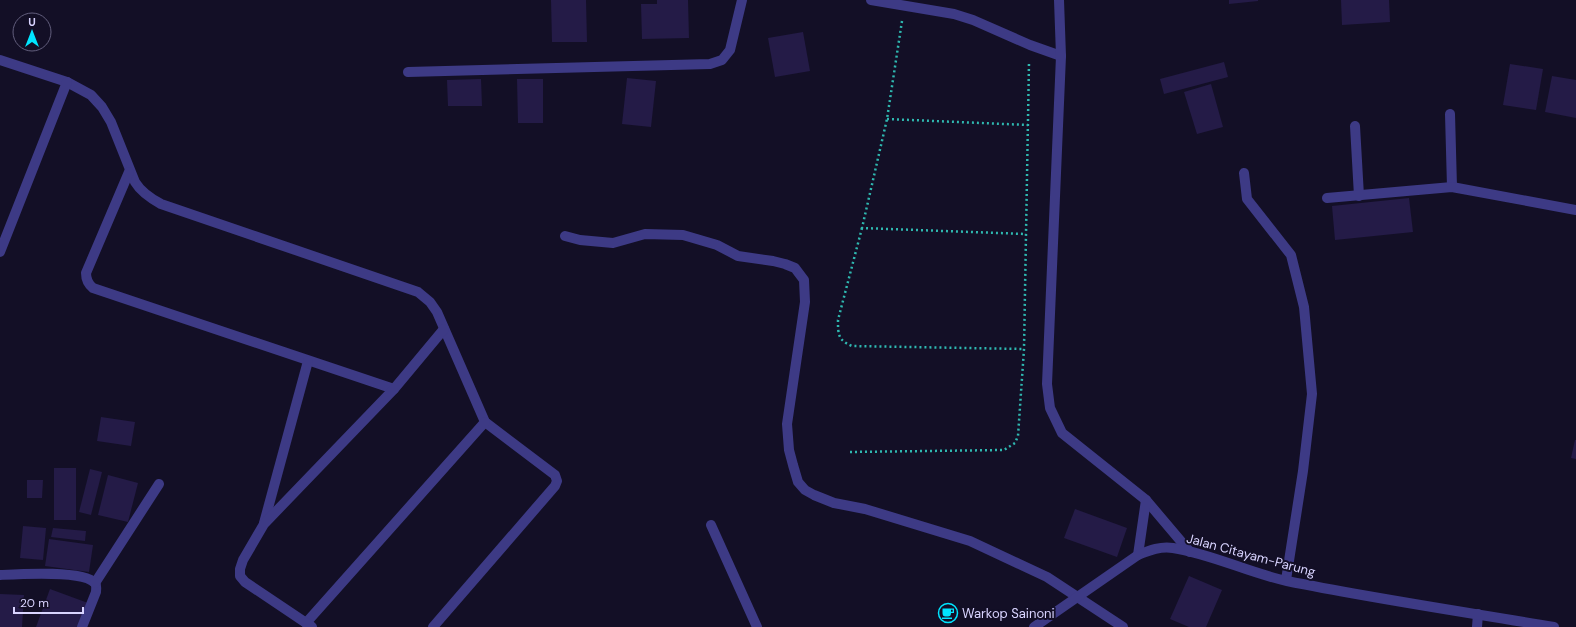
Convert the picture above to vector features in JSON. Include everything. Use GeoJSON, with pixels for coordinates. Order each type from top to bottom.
{"type":"FeatureCollection","features":[{"type":"Feature","properties":{"kind":"street"},"geometry":{"type":"LineString","coordinates":[[408,72],[710,64],[722,60],[730,50],[742,0]]}},
{"type":"Feature","properties":{"kind":"street"},"geometry":{"type":"LineString","coordinates":[[871,0],[954,14],[973,20],[1030,45],[1061,56]]}},
{"type":"Feature","properties":{"kind":"street"},"geometry":{"type":"LineString","coordinates":[[1059,0],[1061,56],[1047,384],[1050,408],[1062,433],[1146,500],[1190,552]]}},
{"type":"Feature","properties":{"kind":"street"},"geometry":{"type":"LineString","coordinates":[[0,60],[67,82],[91,95],[102,107],[111,122],[129,172],[139,189],[152,200],[418,292],[430,302],[437,312],[484,422],[555,476],[556,481],[555,486],[433,627]]}},
{"type":"Feature","properties":{"kind":"street"},"geometry":{"type":"LineString","coordinates":[[0,252],[67,82]]}},
{"type":"Feature","properties":{"kind":"street"},"geometry":{"type":"LineString","coordinates":[[1450,114],[1452,187]]}},
{"type":"Feature","properties":{"kind":"street"},"geometry":{"type":"LineString","coordinates":[[1355,126],[1359,196]]}},
{"type":"Feature","properties":{"kind":"street"},"geometry":{"type":"LineString","coordinates":[[129,172],[86,273],[86,279],[93,288],[394,389]]}},
{"type":"Feature","properties":{"kind":"street"},"geometry":{"type":"LineString","coordinates":[[1244,173],[1247,199],[1291,255],[1304,307],[1312,394],[1303,471],[1286,580]]}},
{"type":"Feature","properties":{"kind":"street"},"geometry":{"type":"LineString","coordinates":[[1327,198],[1452,187],[1576,210]]}},
{"type":"Feature","properties":{"kind":"street"},"geometry":{"type":"LineString","coordinates":[[565,236],[580,240],[613,244],[645,234],[683,235],[710,242],[738,256],[779,262],[795,268],[804,280],[805,302],[787,424],[789,450],[793,465],[798,482],[805,490],[834,503],[865,509],[898,518],[970,541],[1047,576],[1076,598],[1123,627]]}},
{"type":"Feature","properties":{"kind":"street"},"geometry":{"type":"LineString","coordinates":[[444,329],[394,389],[264,524],[243,560],[240,569],[240,576],[245,582],[309,625],[484,422]]}},
{"type":"Feature","properties":{"kind":"street"},"geometry":{"type":"LineString","coordinates":[[264,524],[308,361]]}},
{"type":"Feature","properties":{"kind":"street"},"geometry":{"type":"LineString","coordinates":[[95,583],[159,484]]}},
{"type":"Feature","properties":{"kind":"street"},"geometry":{"type":"LineString","coordinates":[[1138,555],[1146,500]]}},
{"type":"Feature","properties":{"kind":"street"},"geometry":{"type":"LineString","coordinates":[[711,525],[757,627]]}},
{"type":"Feature","properties":{"kind":"street","name":"Jalan Citayam-Parung"},"geometry":{"type":"LineString","coordinates":[[1034,627],[1122,565],[1151,549],[1160,548],[1172,548],[1190,552],[1286,580],[1554,627]]}},
{"type":"Feature","properties":{"kind":"street"},"geometry":{"type":"LineString","coordinates":[[0,575],[58,574],[87,578],[95,583],[97,586],[96,592],[82,627]]}},
{"type":"Feature","properties":{"kind":"street"},"geometry":{"type":"LineString","coordinates":[[1477,627],[1478,614]]}},
{"type":"Feature","properties":{"kind":"path"},"geometry":{"type":"LineString","coordinates":[[904,5],[887,119],[862,228],[838,320],[838,332],[842,342],[852,346],[1024,349]]}},
{"type":"Feature","properties":{"kind":"path"},"geometry":{"type":"LineString","coordinates":[[850,452],[1004,450],[1015,443],[1018,436],[1024,349],[1030,45]]}},
{"type":"Feature","properties":{"kind":"path"},"geometry":{"type":"LineString","coordinates":[[887,119],[1028,125]]}},
{"type":"Feature","properties":{"kind":"path"},"geometry":{"type":"LineString","coordinates":[[862,228],[1026,234]]}},
{"type":"Feature","properties":{"kind":"building"},"geometry":{"type":"Polygon","coordinates":[[[551,0],[586,0],[587,42],[552,42],[551,0]]]}},
{"type":"Feature","properties":{"kind":"building"},"geometry":{"type":"Polygon","coordinates":[[[657,0],[688,0],[689,38],[642,39],[641,4],[657,4],[657,0]]]}},
{"type":"Feature","properties":{"kind":"building"},"geometry":{"type":"Polygon","coordinates":[[[1229,0],[1258,0],[1258,1],[1229,4],[1229,0]]]}},
{"type":"Feature","properties":{"kind":"building"},"geometry":{"type":"Polygon","coordinates":[[[1341,0],[1389,0],[1390,22],[1342,25],[1341,0]]]}},
{"type":"Feature","properties":{"kind":"building"},"geometry":{"type":"Polygon","coordinates":[[[803,32],[810,71],[775,77],[768,38],[803,32]]]}},
{"type":"Feature","properties":{"kind":"building"},"geometry":{"type":"Polygon","coordinates":[[[1224,62],[1228,77],[1164,94],[1160,79],[1224,62]]]}},
{"type":"Feature","properties":{"kind":"building"},"geometry":{"type":"Polygon","coordinates":[[[1510,64],[1543,69],[1536,110],[1503,105],[1510,64]]]}},
{"type":"Feature","properties":{"kind":"building"},"geometry":{"type":"Polygon","coordinates":[[[1552,76],[1576,80],[1576,118],[1545,112],[1552,76]]]}},
{"type":"Feature","properties":{"kind":"building"},"geometry":{"type":"Polygon","coordinates":[[[627,78],[656,81],[651,127],[622,124],[627,78]]]}},
{"type":"Feature","properties":{"kind":"building"},"geometry":{"type":"Polygon","coordinates":[[[481,79],[482,106],[448,106],[447,80],[481,79]]]}},
{"type":"Feature","properties":{"kind":"building"},"geometry":{"type":"Polygon","coordinates":[[[517,79],[543,79],[543,123],[518,123],[517,79]]]}},
{"type":"Feature","properties":{"kind":"building"},"geometry":{"type":"Polygon","coordinates":[[[1211,84],[1223,127],[1197,134],[1184,92],[1211,84]]]}},
{"type":"Feature","properties":{"kind":"building"},"geometry":{"type":"Polygon","coordinates":[[[1409,198],[1413,232],[1335,240],[1332,206],[1409,198]]]}},
{"type":"Feature","properties":{"kind":"building"},"geometry":{"type":"Polygon","coordinates":[[[101,417],[135,422],[131,446],[97,441],[101,417]]]}},
{"type":"Feature","properties":{"kind":"building"},"geometry":{"type":"Polygon","coordinates":[[[1576,440],[1576,459],[1571,458],[1576,440]]]}},
{"type":"Feature","properties":{"kind":"building"},"geometry":{"type":"Polygon","coordinates":[[[54,468],[76,468],[76,520],[54,520],[54,468]]]}},
{"type":"Feature","properties":{"kind":"building"},"geometry":{"type":"Polygon","coordinates":[[[90,469],[102,472],[91,515],[79,512],[90,469]]]}},
{"type":"Feature","properties":{"kind":"building"},"geometry":{"type":"Polygon","coordinates":[[[108,475],[138,483],[128,522],[98,515],[108,475]]]}},
{"type":"Feature","properties":{"kind":"building"},"geometry":{"type":"Polygon","coordinates":[[[27,480],[43,480],[42,498],[27,498],[27,480]]]}},
{"type":"Feature","properties":{"kind":"building"},"geometry":{"type":"Polygon","coordinates":[[[1075,509],[1127,528],[1117,557],[1064,538],[1075,509]]]}},
{"type":"Feature","properties":{"kind":"building"},"geometry":{"type":"Polygon","coordinates":[[[23,526],[46,528],[43,560],[20,558],[23,526]]]}},
{"type":"Feature","properties":{"kind":"building"},"geometry":{"type":"Polygon","coordinates":[[[53,528],[86,531],[85,541],[51,537],[53,528]]]}},
{"type":"Feature","properties":{"kind":"building"},"geometry":{"type":"Polygon","coordinates":[[[49,539],[93,545],[89,572],[45,566],[49,539]]]}},
{"type":"Feature","properties":{"kind":"building"},"geometry":{"type":"Polygon","coordinates":[[[1189,576],[1222,590],[1206,627],[1189,627],[1170,619],[1189,576]]]}},
{"type":"Feature","properties":{"kind":"building"},"geometry":{"type":"Polygon","coordinates":[[[50,589],[88,603],[79,627],[36,627],[50,589]]]}},
{"type":"Feature","properties":{"kind":"building"},"geometry":{"type":"Polygon","coordinates":[[[0,594],[24,595],[22,627],[0,627],[0,594]]]}},
{"type":"Feature","properties":{"kind":"place","name":"Warkop Sainoni"},"geometry":{"type":"Point","coordinates":[948,613]}}]}
